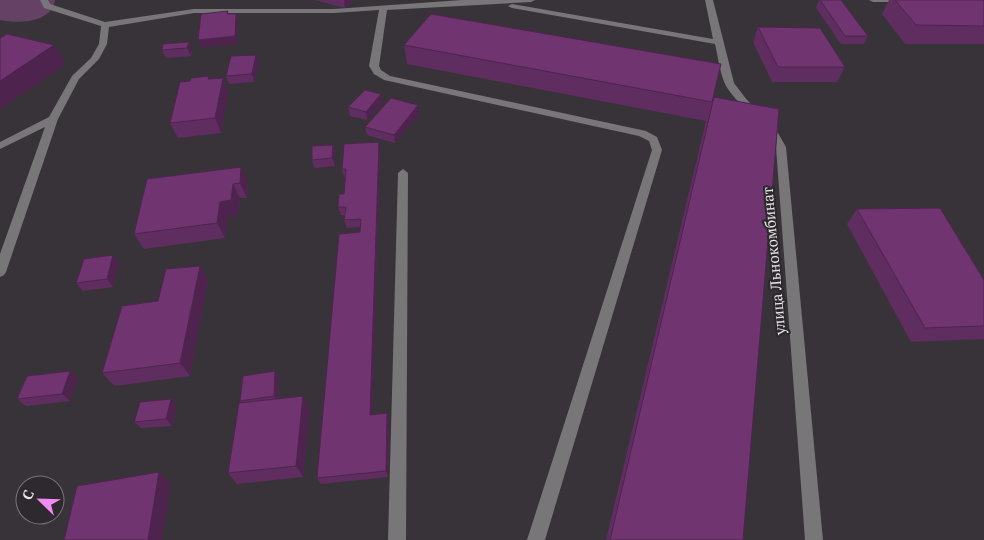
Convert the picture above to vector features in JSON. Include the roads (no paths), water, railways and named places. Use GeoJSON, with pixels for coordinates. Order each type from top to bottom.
{"type":"FeatureCollection","features":[{"type":"Feature","properties":{"kind":"lane"},"geometry":{"type":"LineString","coordinates":[[44,0],[47,6],[105,26],[175,12],[334,11],[483,1],[530,0]]}},
{"type":"Feature","properties":{"kind":"lane","name":"улица Льнокомбинат"},"geometry":{"type":"LineString","coordinates":[[710,0],[718,42],[731,86],[743,102],[770,126],[778,137],[781,147],[814,540]]}},
{"type":"Feature","properties":{"kind":"lane"},"geometry":{"type":"LineString","coordinates":[[873,0],[914,0]]}},
{"type":"Feature","properties":{"kind":"lane"},"geometry":{"type":"LineString","coordinates":[[483,1],[718,42]]}},
{"type":"Feature","properties":{"kind":"lane"},"geometry":{"type":"LineString","coordinates":[[383,8],[374,66],[377,72],[387,78],[642,133],[653,140],[657,150],[536,540]]}},
{"type":"Feature","properties":{"kind":"lane"},"geometry":{"type":"LineString","coordinates":[[0,272],[53,119],[75,78],[95,58],[103,44],[105,26]]}},
{"type":"Feature","properties":{"kind":"lane"},"geometry":{"type":"LineString","coordinates":[[0,146],[53,119]]}},
{"type":"Feature","properties":{"kind":"lane"},"geometry":{"type":"LineString","coordinates":[[397,540],[403,173]]}}]}
